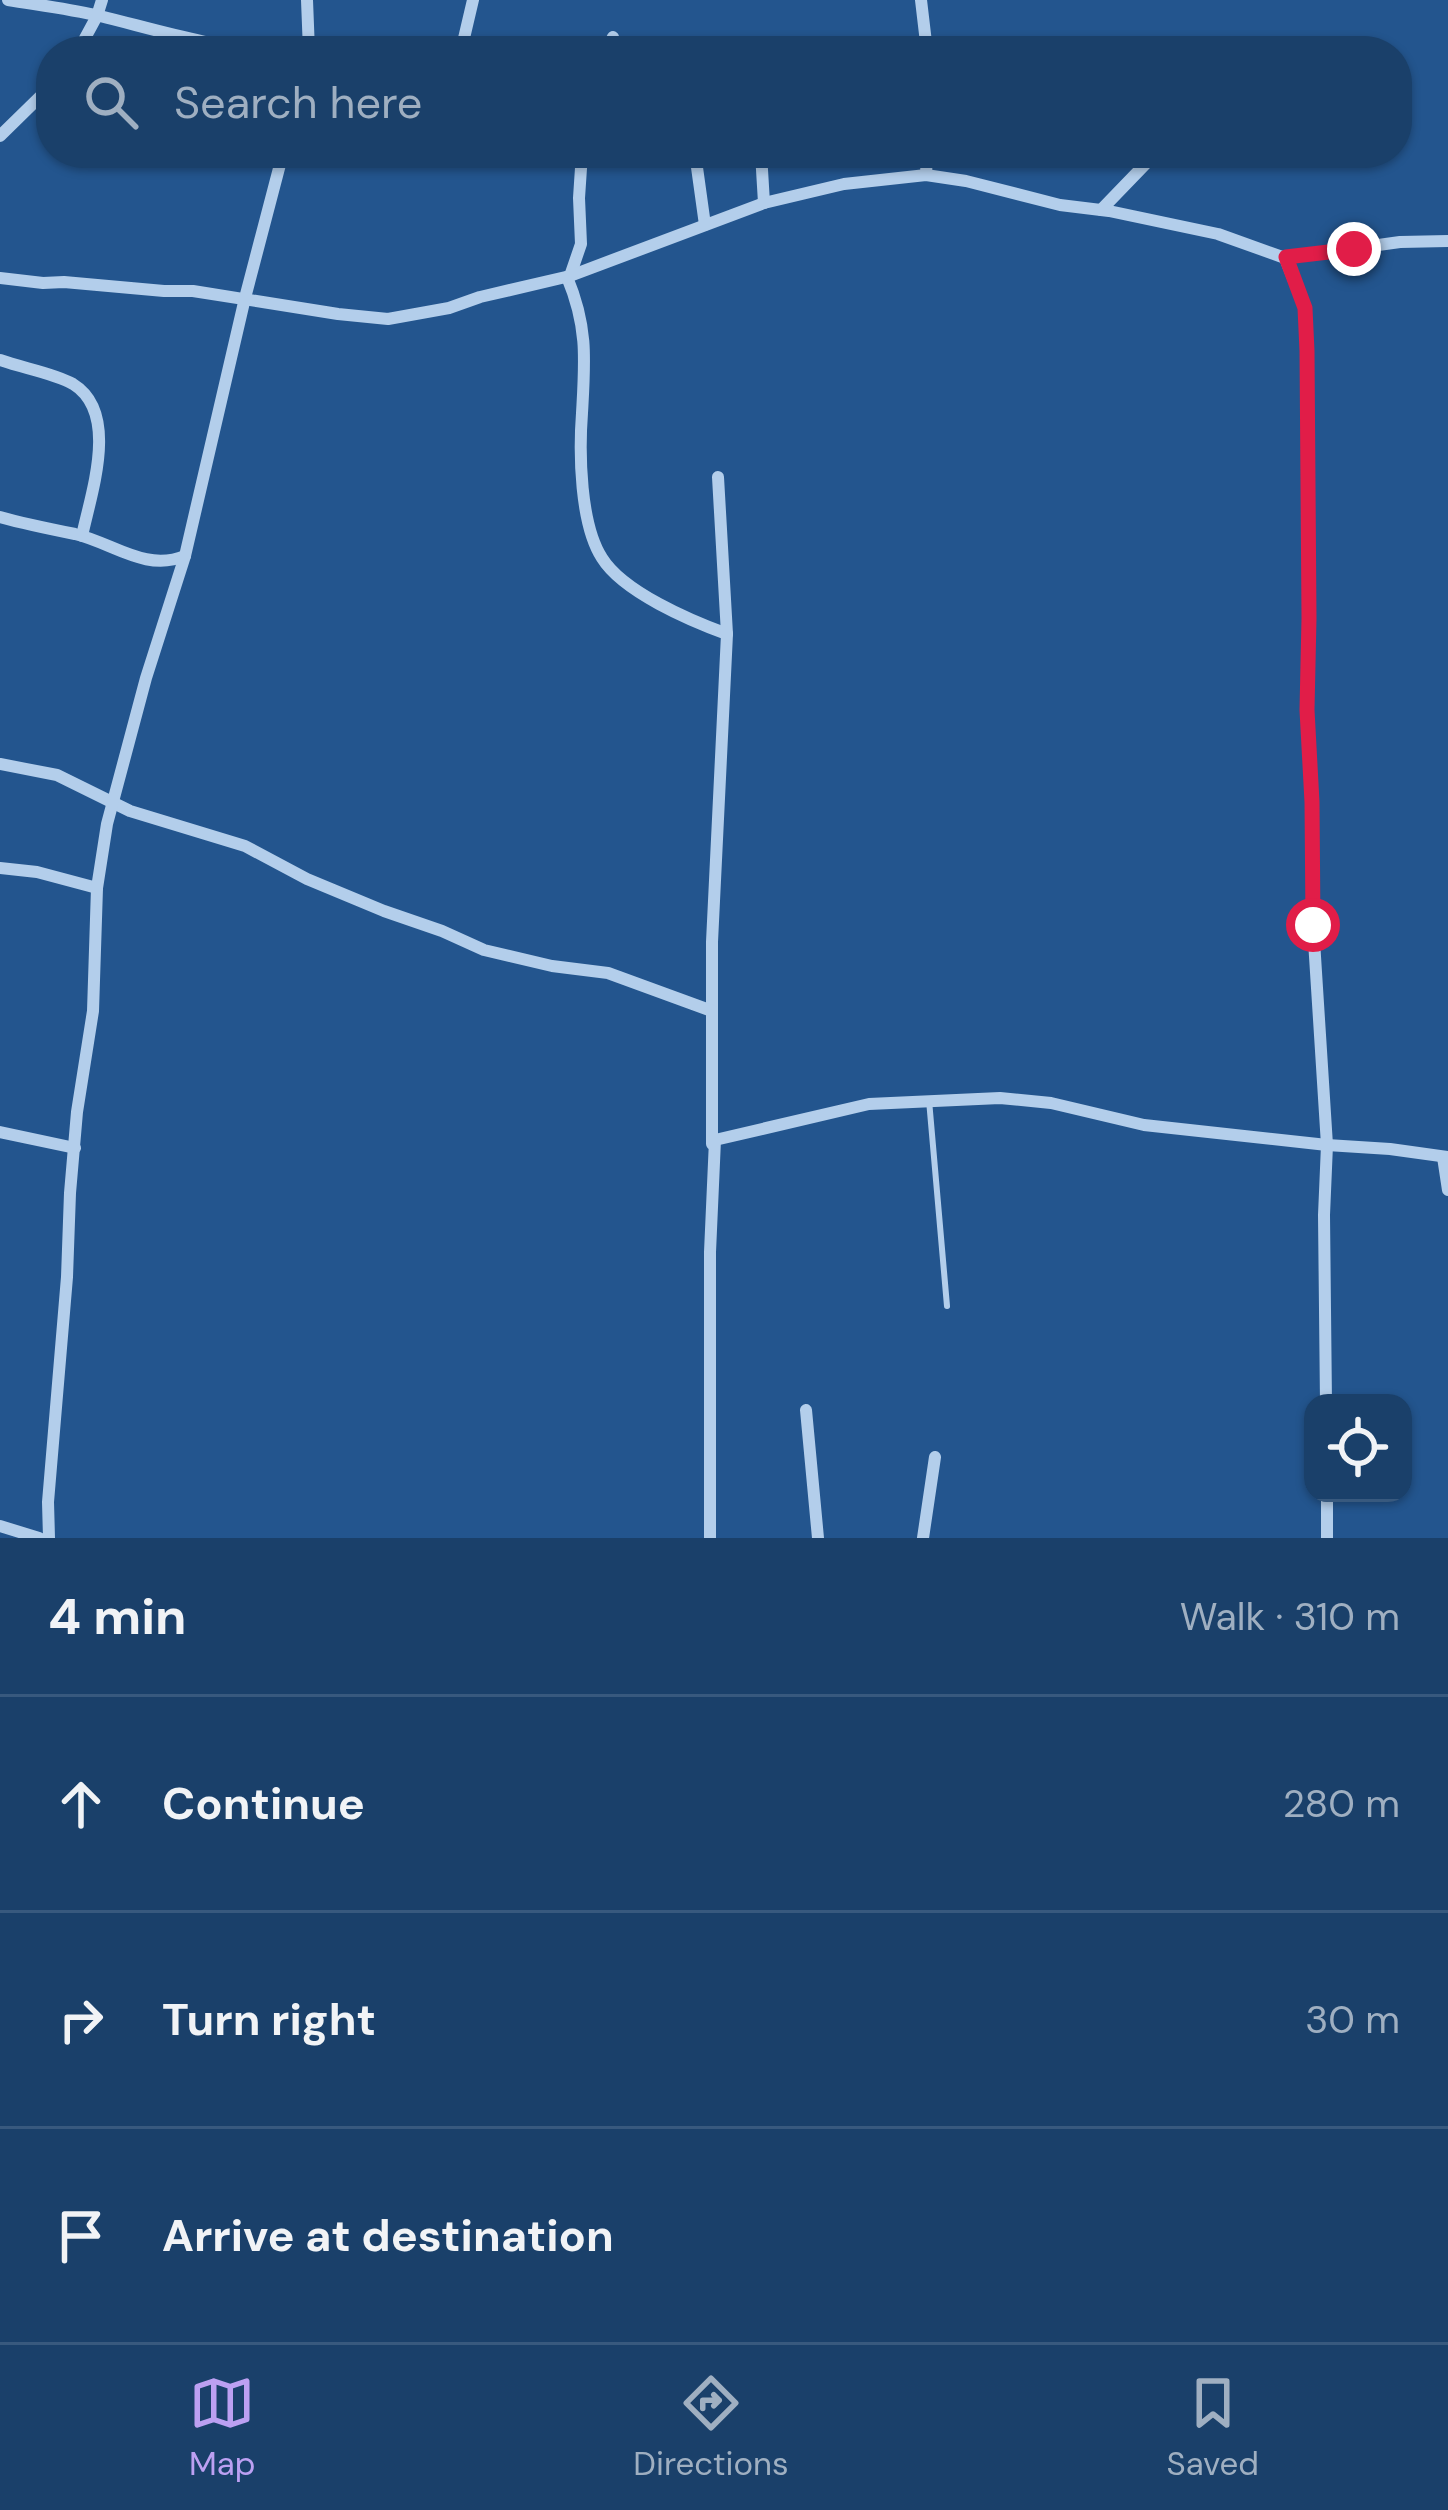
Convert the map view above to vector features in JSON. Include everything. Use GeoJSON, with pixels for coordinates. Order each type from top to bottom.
{"type":"FeatureCollection","features":[{"type":"Feature","properties":{"kind":"street"},"geometry":{"type":"LineString","coordinates":[[8,0],[178,36]]}},
{"type":"Feature","properties":{"kind":"street"},"geometry":{"type":"LineString","coordinates":[[86,36],[102,0]]}},
{"type":"Feature","properties":{"kind":"street"},"geometry":{"type":"LineString","coordinates":[[307,0],[308,36]]}},
{"type":"Feature","properties":{"kind":"street"},"geometry":{"type":"LineString","coordinates":[[465,36],[473,0]]}},
{"type":"Feature","properties":{"kind":"street"},"geometry":{"type":"LineString","coordinates":[[921,0],[925,36]]}},
{"type":"Feature","properties":{"kind":"street"},"geometry":{"type":"LineString","coordinates":[[0,136],[36,101]]}},
{"type":"Feature","properties":{"kind":"street"},"geometry":{"type":"LineString","coordinates":[[49,1538],[70,1193],[93,1011],[98,889],[112,801],[185,556],[279,168]]}},
{"type":"Feature","properties":{"kind":"street"},"geometry":{"type":"LineString","coordinates":[[581,168],[581,244],[568,277],[582,317],[583,476],[590,528],[600,556],[621,578],[702,625],[727,634]]}},
{"type":"Feature","properties":{"kind":"street"},"geometry":{"type":"LineString","coordinates":[[697,168],[705,225]]}},
{"type":"Feature","properties":{"kind":"street"},"geometry":{"type":"LineString","coordinates":[[762,168],[764,202]]}},
{"type":"Feature","properties":{"kind":"street"},"geometry":{"type":"LineString","coordinates":[[926,168],[926,175]]}},
{"type":"Feature","properties":{"kind":"street"},"geometry":{"type":"LineString","coordinates":[[1101,210],[1142,168]]}},
{"type":"Feature","properties":{"kind":"street"},"geometry":{"type":"LineString","coordinates":[[0,278],[193,291],[388,319],[568,277],[764,202],[844,184],[926,175],[1218,234],[1286,257],[1400,242],[1448,241]]}},
{"type":"Feature","properties":{"kind":"street"},"geometry":{"type":"LineString","coordinates":[[581,244],[598,267]]}},
{"type":"Feature","properties":{"kind":"street"},"geometry":{"type":"LineString","coordinates":[[1286,257],[1305,308],[1307,351],[1307,710],[1313,925],[1328,1145],[1326,1394]]}},
{"type":"Feature","properties":{"kind":"street"},"geometry":{"type":"LineString","coordinates":[[0,360],[69,381],[96,408],[98,460],[82,536]]}},
{"type":"Feature","properties":{"kind":"street"},"geometry":{"type":"LineString","coordinates":[[718,477],[727,634],[716,841],[712,1144],[869,1104],[1000,1098],[1052,1103],[1144,1125],[1446,1157],[1448,1190]]}},
{"type":"Feature","properties":{"kind":"street"},"geometry":{"type":"LineString","coordinates":[[0,517],[82,536],[146,561],[185,556]]}},
{"type":"Feature","properties":{"kind":"street"},"geometry":{"type":"LineString","coordinates":[[0,764],[69,779],[140,814],[245,846],[307,879],[484,950],[600,971],[712,1011]]}},
{"type":"Feature","properties":{"kind":"street"},"geometry":{"type":"LineString","coordinates":[[0,868],[37,872],[98,889]]}},
{"type":"Feature","properties":{"kind":"street"},"geometry":{"type":"LineString","coordinates":[[0,1132],[75,1148]]}},
{"type":"Feature","properties":{"kind":"street"},"geometry":{"type":"LineString","coordinates":[[710,1538],[710,1252],[716,1140]]}},
{"type":"Feature","properties":{"kind":"street"},"geometry":{"type":"LineString","coordinates":[[806,1410],[818,1538]]}},
{"type":"Feature","properties":{"kind":"street"},"geometry":{"type":"LineString","coordinates":[[923,1538],[935,1457]]}},
{"type":"Feature","properties":{"kind":"street"},"geometry":{"type":"LineString","coordinates":[[1327,1502],[1327,1538]]}},
{"type":"Feature","properties":{"kind":"street"},"geometry":{"type":"LineString","coordinates":[[0,1526],[39,1538]]}},
{"type":"Feature","properties":{"kind":"lane"},"geometry":{"type":"LineString","coordinates":[[929,1100],[947,1306]]}},
{"type":"Feature","properties":{"kind":"route"},"geometry":{"type":"LineString","coordinates":[[1313,925],[1307,710],[1307,351],[1305,308],[1286,257],[1354,249]]}}]}
